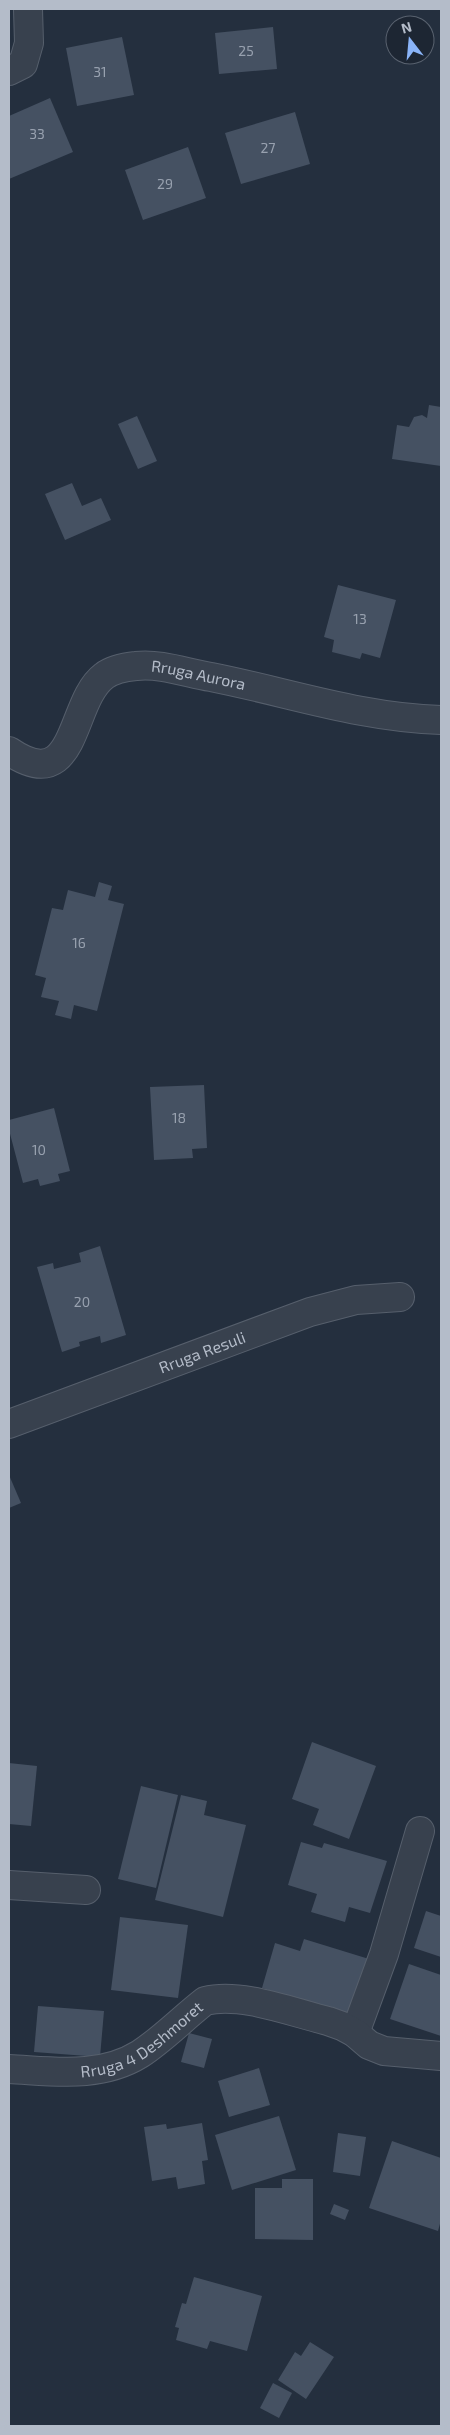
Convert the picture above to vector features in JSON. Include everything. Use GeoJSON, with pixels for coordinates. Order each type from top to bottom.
{"type":"FeatureCollection","features":[{"type":"Feature","properties":{"kind":"street"},"geometry":{"type":"LineString","coordinates":[[9,71],[24,64],[29,43],[28,9]]}},
{"type":"Feature","properties":{"kind":"street","name":"Rruga Aurora"},"geometry":{"type":"LineString","coordinates":[[9,751],[32,763],[48,763],[62,753],[93,688],[104,676],[120,668],[142,665],[253,686],[340,708],[441,720]]}},
{"type":"Feature","properties":{"kind":"street","name":"Rruga Resuli"},"geometry":{"type":"LineString","coordinates":[[9,1424],[310,1312],[356,1300],[400,1297]]}},
{"type":"Feature","properties":{"kind":"street"},"geometry":{"type":"LineString","coordinates":[[355,2033],[384,1954],[420,1831]]}},
{"type":"Feature","properties":{"kind":"street"},"geometry":{"type":"LineString","coordinates":[[9,1885],[86,1890]]}},
{"type":"Feature","properties":{"kind":"street","name":"Rruga 4 Deshmoret"},"geometry":{"type":"LineString","coordinates":[[9,2069],[79,2073],[110,2067],[138,2055],[205,2000],[218,1997],[239,1999],[328,2021],[355,2033],[369,2045],[384,2051],[441,2056]]}},
{"type":"Feature","properties":{"kind":"building"},"geometry":{"type":"Polygon","coordinates":[[[273,27],[277,69],[219,74],[215,33],[273,27]]]}},
{"type":"Feature","properties":{"kind":"building"},"geometry":{"type":"Polygon","coordinates":[[[122,37],[134,95],[77,106],[66,48],[122,37]]]}},
{"type":"Feature","properties":{"kind":"building"},"geometry":{"type":"Polygon","coordinates":[[[50,98],[73,152],[9,179],[9,116],[50,98]]]}},
{"type":"Feature","properties":{"kind":"building"},"geometry":{"type":"Polygon","coordinates":[[[295,112],[310,164],[241,184],[225,133],[295,112]]]}},
{"type":"Feature","properties":{"kind":"building"},"geometry":{"type":"Polygon","coordinates":[[[188,147],[206,198],[143,220],[125,170],[188,147]]]}},
{"type":"Feature","properties":{"kind":"building"},"geometry":{"type":"Polygon","coordinates":[[[429,405],[441,407],[441,466],[392,459],[397,425],[409,427],[414,417],[422,415],[427,418],[429,405]]]}},
{"type":"Feature","properties":{"kind":"building"},"geometry":{"type":"Polygon","coordinates":[[[137,416],[157,461],[138,469],[118,424],[137,416]]]}},
{"type":"Feature","properties":{"kind":"building"},"geometry":{"type":"Polygon","coordinates":[[[72,483],[82,506],[101,498],[111,520],[65,540],[45,494],[72,483]]]}},
{"type":"Feature","properties":{"kind":"building"},"geometry":{"type":"Polygon","coordinates":[[[338,585],[396,600],[380,658],[362,653],[360,659],[332,652],[334,640],[324,637],[338,585]]]}},
{"type":"Feature","properties":{"kind":"building"},"geometry":{"type":"Polygon","coordinates":[[[99,882],[112,886],[108,900],[124,904],[97,1011],[74,1005],[71,1019],[55,1015],[59,1001],[41,997],[46,978],[35,975],[52,908],[63,910],[68,890],[95,897],[99,882]]]}},
{"type":"Feature","properties":{"kind":"building"},"geometry":{"type":"Polygon","coordinates":[[[204,1085],[207,1148],[192,1149],[193,1158],[154,1160],[150,1087],[204,1085]]]}},
{"type":"Feature","properties":{"kind":"building"},"geometry":{"type":"Polygon","coordinates":[[[54,1108],[70,1171],[58,1174],[60,1181],[40,1186],[38,1179],[23,1183],[9,1130],[9,1120],[54,1108]]]}},
{"type":"Feature","properties":{"kind":"building"},"geometry":{"type":"Polygon","coordinates":[[[100,1246],[126,1335],[101,1343],[100,1336],[79,1342],[80,1346],[62,1352],[37,1267],[53,1263],[54,1269],[81,1262],[79,1253],[100,1246]]]}},
{"type":"Feature","properties":{"kind":"building"},"geometry":{"type":"Polygon","coordinates":[[[9,1475],[21,1503],[9,1508],[9,1475]]]}},
{"type":"Feature","properties":{"kind":"building"},"geometry":{"type":"Polygon","coordinates":[[[312,1742],[376,1766],[349,1839],[313,1825],[319,1809],[292,1799],[312,1742]]]}},
{"type":"Feature","properties":{"kind":"building"},"geometry":{"type":"Polygon","coordinates":[[[9,1763],[37,1766],[31,1826],[9,1824],[9,1763]]]}},
{"type":"Feature","properties":{"kind":"building"},"geometry":{"type":"Polygon","coordinates":[[[141,1786],[178,1795],[156,1888],[118,1879],[141,1786]]]}},
{"type":"Feature","properties":{"kind":"building"},"geometry":{"type":"Polygon","coordinates":[[[181,1795],[207,1801],[204,1815],[246,1825],[223,1917],[155,1900],[181,1795]]]}},
{"type":"Feature","properties":{"kind":"building"},"geometry":{"type":"Polygon","coordinates":[[[301,1842],[322,1848],[324,1843],[387,1861],[370,1913],[349,1907],[345,1922],[311,1912],[317,1894],[288,1885],[301,1842]]]}},
{"type":"Feature","properties":{"kind":"building"},"geometry":{"type":"Polygon","coordinates":[[[426,1911],[441,1916],[441,1957],[414,1948],[426,1911]]]}},
{"type":"Feature","properties":{"kind":"building"},"geometry":{"type":"Polygon","coordinates":[[[120,1917],[188,1925],[178,1998],[111,1990],[120,1917]]]}},
{"type":"Feature","properties":{"kind":"building"},"geometry":{"type":"Polygon","coordinates":[[[304,1939],[369,1959],[351,2015],[262,1988],[275,1943],[300,1951],[304,1939]]]}},
{"type":"Feature","properties":{"kind":"building"},"geometry":{"type":"Polygon","coordinates":[[[409,1964],[441,1975],[441,2036],[390,2019],[409,1964]]]}},
{"type":"Feature","properties":{"kind":"building"},"geometry":{"type":"Polygon","coordinates":[[[38,2006],[104,2011],[100,2057],[34,2052],[38,2006]]]}},
{"type":"Feature","properties":{"kind":"building"},"geometry":{"type":"Polygon","coordinates":[[[189,2033],[212,2039],[204,2068],[181,2062],[189,2033]]]}},
{"type":"Feature","properties":{"kind":"building"},"geometry":{"type":"Polygon","coordinates":[[[259,2068],[270,2105],[229,2117],[218,2081],[259,2068]]]}},
{"type":"Feature","properties":{"kind":"building"},"geometry":{"type":"Polygon","coordinates":[[[279,2116],[296,2170],[232,2190],[215,2135],[279,2116]]]}},
{"type":"Feature","properties":{"kind":"building"},"geometry":{"type":"Polygon","coordinates":[[[202,2123],[208,2160],[202,2161],[205,2184],[178,2189],[176,2177],[152,2181],[144,2127],[166,2124],[167,2129],[202,2123]]]}},
{"type":"Feature","properties":{"kind":"building"},"geometry":{"type":"Polygon","coordinates":[[[338,2133],[366,2137],[360,2176],[333,2172],[338,2133]]]}},
{"type":"Feature","properties":{"kind":"building"},"geometry":{"type":"Polygon","coordinates":[[[392,2141],[441,2158],[441,2220],[438,2231],[369,2208],[392,2141]]]}},
{"type":"Feature","properties":{"kind":"building"},"geometry":{"type":"Polygon","coordinates":[[[282,2179],[313,2179],[313,2240],[255,2239],[255,2188],[282,2188],[282,2179]]]}},
{"type":"Feature","properties":{"kind":"building"},"geometry":{"type":"Polygon","coordinates":[[[334,2204],[349,2210],[345,2220],[330,2214],[334,2204]]]}},
{"type":"Feature","properties":{"kind":"building"},"geometry":{"type":"Polygon","coordinates":[[[194,2277],[262,2296],[247,2351],[210,2341],[207,2349],[176,2340],[179,2328],[175,2327],[182,2303],[186,2304],[194,2277]]]}},
{"type":"Feature","properties":{"kind":"building"},"geometry":{"type":"Polygon","coordinates":[[[310,2342],[334,2357],[306,2399],[278,2380],[295,2352],[301,2356],[310,2342]]]}},
{"type":"Feature","properties":{"kind":"building"},"geometry":{"type":"Polygon","coordinates":[[[273,2383],[292,2393],[279,2418],[260,2408],[273,2383]]]}}]}
